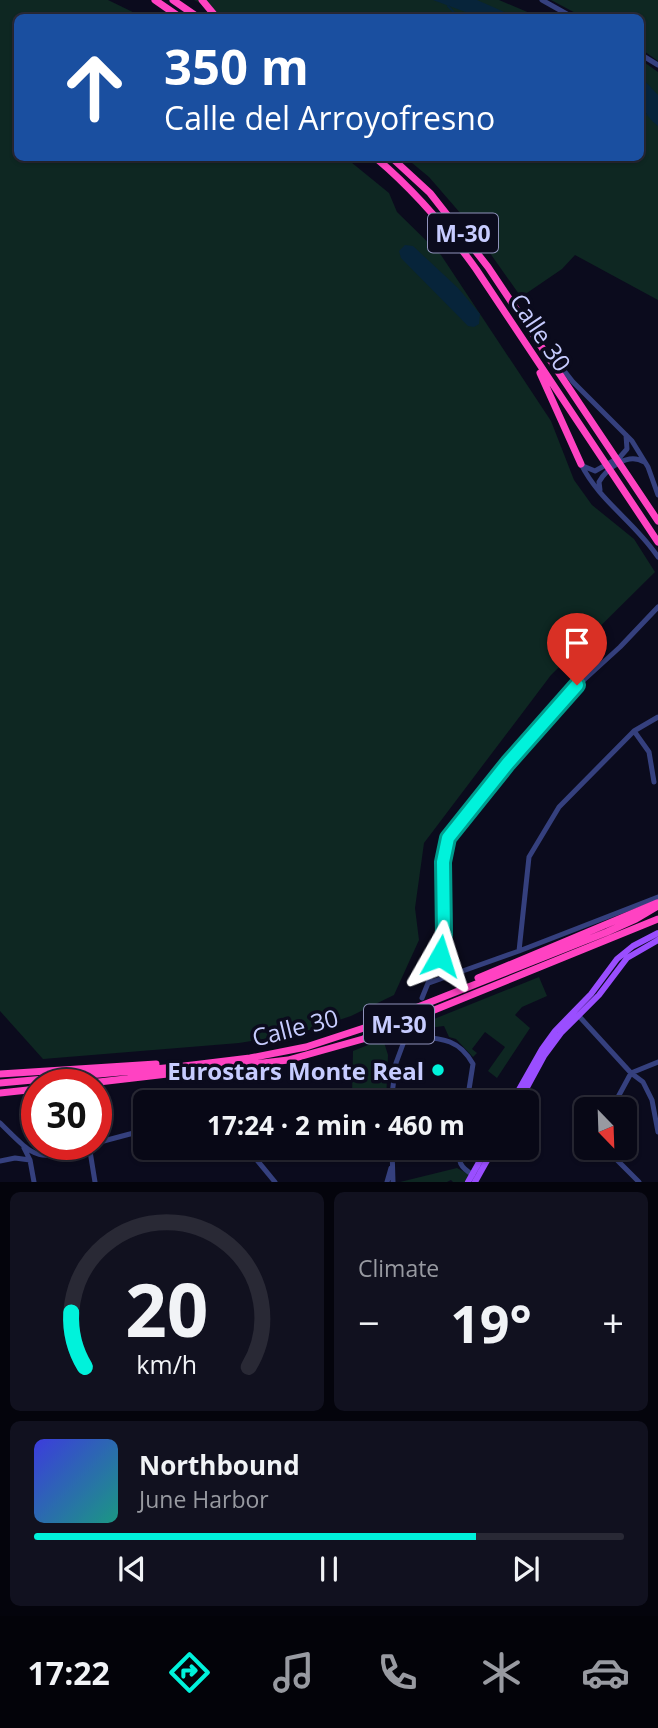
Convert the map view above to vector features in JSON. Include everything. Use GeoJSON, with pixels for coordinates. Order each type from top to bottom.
{"type":"FeatureCollection","features":[{"type":"Feature","properties":{"kind":"highway"},"geometry":{"type":"LineString","coordinates":[[155,0],[175,14]]}},
{"type":"Feature","properties":{"kind":"highway"},"geometry":{"type":"LineString","coordinates":[[173,0],[193,14]]}},
{"type":"Feature","properties":{"kind":"highway"},"geometry":{"type":"LineString","coordinates":[[202,0],[214,14]]}},
{"type":"Feature","properties":{"kind":"highway","name":"Calle 30"},"geometry":{"type":"LineString","coordinates":[[379,161],[415,193],[446,228],[513,323],[658,541]]}},
{"type":"Feature","properties":{"kind":"highway","name":"Calle 30"},"geometry":{"type":"LineString","coordinates":[[395,161],[430,193],[455,222],[658,521]]}},
{"type":"Feature","properties":{"kind":"highway"},"geometry":{"type":"LineString","coordinates":[[513,323],[520,341],[545,379],[581,464]]}},
{"type":"Feature","properties":{"kind":"highway"},"geometry":{"type":"LineString","coordinates":[[540,344],[554,358]]}},
{"type":"Feature","properties":{"kind":"highway"},"geometry":{"type":"LineString","coordinates":[[421,1002],[539,950],[658,904]]}},
{"type":"Feature","properties":{"kind":"highway","name":"Calle 30"},"geometry":{"type":"LineString","coordinates":[[0,1083],[250,1058],[306,1047],[370,1026],[421,1002],[607,932],[636,919],[658,904]]}},
{"type":"Feature","properties":{"kind":"highway","name":"Calle 30"},"geometry":{"type":"LineString","coordinates":[[112,1081],[242,1067],[327,1051],[655,921]]}},
{"type":"Feature","properties":{"kind":"highway"},"geometry":{"type":"LineString","coordinates":[[0,1074],[212,1062]]}},
{"type":"Feature","properties":{"kind":"highway"},"geometry":{"type":"LineString","coordinates":[[0,1093],[21,1091]]}},
{"type":"Feature","properties":{"kind":"main road"},"geometry":{"type":"LineString","coordinates":[[519,1090],[555,1031],[592,994],[617,959],[633,946],[658,933]]}},
{"type":"Feature","properties":{"kind":"main road"},"geometry":{"type":"LineString","coordinates":[[526,1090],[549,1049],[628,958],[658,940]]}},
{"type":"Feature","properties":{"kind":"main road"},"geometry":{"type":"LineString","coordinates":[[474,1178],[482,1160]]}},
{"type":"Feature","properties":{"kind":"main road"},"geometry":{"type":"LineString","coordinates":[[468,1182],[474,1178],[486,1160]]}},
{"type":"Feature","properties":{"kind":"street"},"geometry":{"type":"LineString","coordinates":[[542,0],[567,14]]}},
{"type":"Feature","properties":{"kind":"street"},"geometry":{"type":"LineString","coordinates":[[554,358],[573,382],[639,450],[658,495]]}},
{"type":"Feature","properties":{"kind":"street"},"geometry":{"type":"LineString","coordinates":[[606,500],[599,488],[600,479],[625,456],[628,445],[625,434]]}},
{"type":"Feature","properties":{"kind":"street"},"geometry":{"type":"LineString","coordinates":[[581,464],[588,470],[595,471],[625,456],[639,459],[648,467]]}},
{"type":"Feature","properties":{"kind":"street"},"geometry":{"type":"LineString","coordinates":[[581,464],[594,486],[642,534],[658,557]]}},
{"type":"Feature","properties":{"kind":"street"},"geometry":{"type":"LineString","coordinates":[[421,1002],[443,946],[443,862],[448,838],[564,698],[620,647],[658,607]]}},
{"type":"Feature","properties":{"kind":"street"},"geometry":{"type":"LineString","coordinates":[[519,951],[529,857],[559,807],[634,731],[658,717]]}},
{"type":"Feature","properties":{"kind":"street"},"geometry":{"type":"LineString","coordinates":[[634,731],[649,752],[654,782]]}},
{"type":"Feature","properties":{"kind":"street"},"geometry":{"type":"LineString","coordinates":[[428,984],[658,897]]}},
{"type":"Feature","properties":{"kind":"street"},"geometry":{"type":"LineString","coordinates":[[432,975],[441,978]]}},
{"type":"Feature","properties":{"kind":"street"},"geometry":{"type":"LineString","coordinates":[[578,1015],[648,1090],[658,1132]]}},
{"type":"Feature","properties":{"kind":"street"},"geometry":{"type":"LineString","coordinates":[[393,1090],[396,1063],[407,1035],[449,1040],[462,1049],[473,1065],[469,1090]]}},
{"type":"Feature","properties":{"kind":"street"},"geometry":{"type":"LineString","coordinates":[[618,1097],[631,1073],[658,1062]]}},
{"type":"Feature","properties":{"kind":"street"},"geometry":{"type":"LineString","coordinates":[[0,1123],[21,1144]]}},
{"type":"Feature","properties":{"kind":"street"},"geometry":{"type":"LineString","coordinates":[[112,1139],[133,1133]]}},
{"type":"Feature","properties":{"kind":"street"},"geometry":{"type":"LineString","coordinates":[[15,1158],[21,1148]]}},
{"type":"Feature","properties":{"kind":"street"},"geometry":{"type":"LineString","coordinates":[[0,1161],[21,1159]]}},
{"type":"Feature","properties":{"kind":"street"},"geometry":{"type":"LineString","coordinates":[[30,1160],[34,1182]]}},
{"type":"Feature","properties":{"kind":"street"},"geometry":{"type":"LineString","coordinates":[[91,1160],[95,1182]]}},
{"type":"Feature","properties":{"kind":"street"},"geometry":{"type":"LineString","coordinates":[[257,1160],[275,1182]]}},
{"type":"Feature","properties":{"kind":"street"},"geometry":{"type":"LineString","coordinates":[[460,1160],[464,1170],[474,1178]]}},
{"type":"Feature","properties":{"kind":"street"},"geometry":{"type":"LineString","coordinates":[[617,1160],[639,1182]]}},
{"type":"Feature","properties":{"kind":"street"},"geometry":{"type":"LineString","coordinates":[[387,1182],[392,1162]]}},
{"type":"Feature","properties":{"kind":"street"},"geometry":{"type":"LineString","coordinates":[[392,1162],[393,1182]]}},
{"type":"Feature","properties":{"kind":"green space"},"geometry":{"type":"Polygon","coordinates":[[[0,0],[108,0],[137,14],[14,14],[14,161],[350,161],[389,193],[397,212],[441,255],[551,421],[574,480],[592,505],[634,539],[655,572],[551,675],[424,843],[415,908],[419,940],[394,995],[351,1016],[300,1033],[239,1043],[43,1059],[0,1011],[0,0]]]}},
{"type":"Feature","properties":{"kind":"green space"},"geometry":{"type":"Polygon","coordinates":[[[194,0],[499,0],[532,14],[217,14],[194,0]]]}},
{"type":"Feature","properties":{"kind":"green space"},"geometry":{"type":"Polygon","coordinates":[[[551,0],[658,0],[658,61],[644,51],[644,14],[577,14],[551,0]]]}},
{"type":"Feature","properties":{"kind":"green space"},"geometry":{"type":"Polygon","coordinates":[[[644,62],[658,72],[658,300],[575,255],[562,269],[521,297],[468,222],[429,177],[410,161],[644,161],[644,62]]]}},
{"type":"Feature","properties":{"kind":"green space"},"geometry":{"type":"Polygon","coordinates":[[[539,977],[547,996],[522,1007],[515,1015],[530,1028],[497,1078],[488,1071],[505,1047],[485,1032],[472,1049],[477,1053],[473,1057],[456,1039],[449,1037],[444,1026],[428,1028],[421,1033],[412,1031],[414,1027],[539,977]]]}},
{"type":"Feature","properties":{"kind":"green space"},"geometry":{"type":"Polygon","coordinates":[[[383,1039],[388,1055],[387,1090],[352,1090],[353,1051],[383,1039]]]}},
{"type":"Feature","properties":{"kind":"green space"},"geometry":{"type":"Polygon","coordinates":[[[457,1168],[470,1175],[465,1182],[400,1182],[457,1168]]]}},
{"type":"Feature","properties":{"kind":"water"},"geometry":{"type":"Polygon","coordinates":[[[433,0],[477,0],[509,14],[471,14],[433,0]]]}},
{"type":"Feature","properties":{"kind":"water"},"geometry":{"type":"Polygon","coordinates":[[[644,80],[658,95],[658,126],[644,110],[644,80]]]}},
{"type":"Feature","properties":{"kind":"water"},"geometry":{"type":"Polygon","coordinates":[[[405,245],[413,246],[458,288],[480,314],[479,324],[468,326],[401,258],[399,251],[405,245]]]}},
{"type":"Feature","properties":{"kind":"waterway"},"geometry":{"type":"LineString","coordinates":[[448,6],[455,14]]}},
{"type":"Feature","properties":{"kind":"tunnel"},"geometry":{"type":"LineString","coordinates":[[407,1033],[414,1017]]}},
{"type":"Feature","properties":{"kind":"place","name":"Eurostars Monte Real"},"geometry":{"type":"Point","coordinates":[438,1070]}},
{"type":"Feature","properties":{"kind":"route"},"geometry":{"type":"LineString","coordinates":[[440,956],[444,934],[443,862],[448,838],[508,763],[577,685]]}}]}
